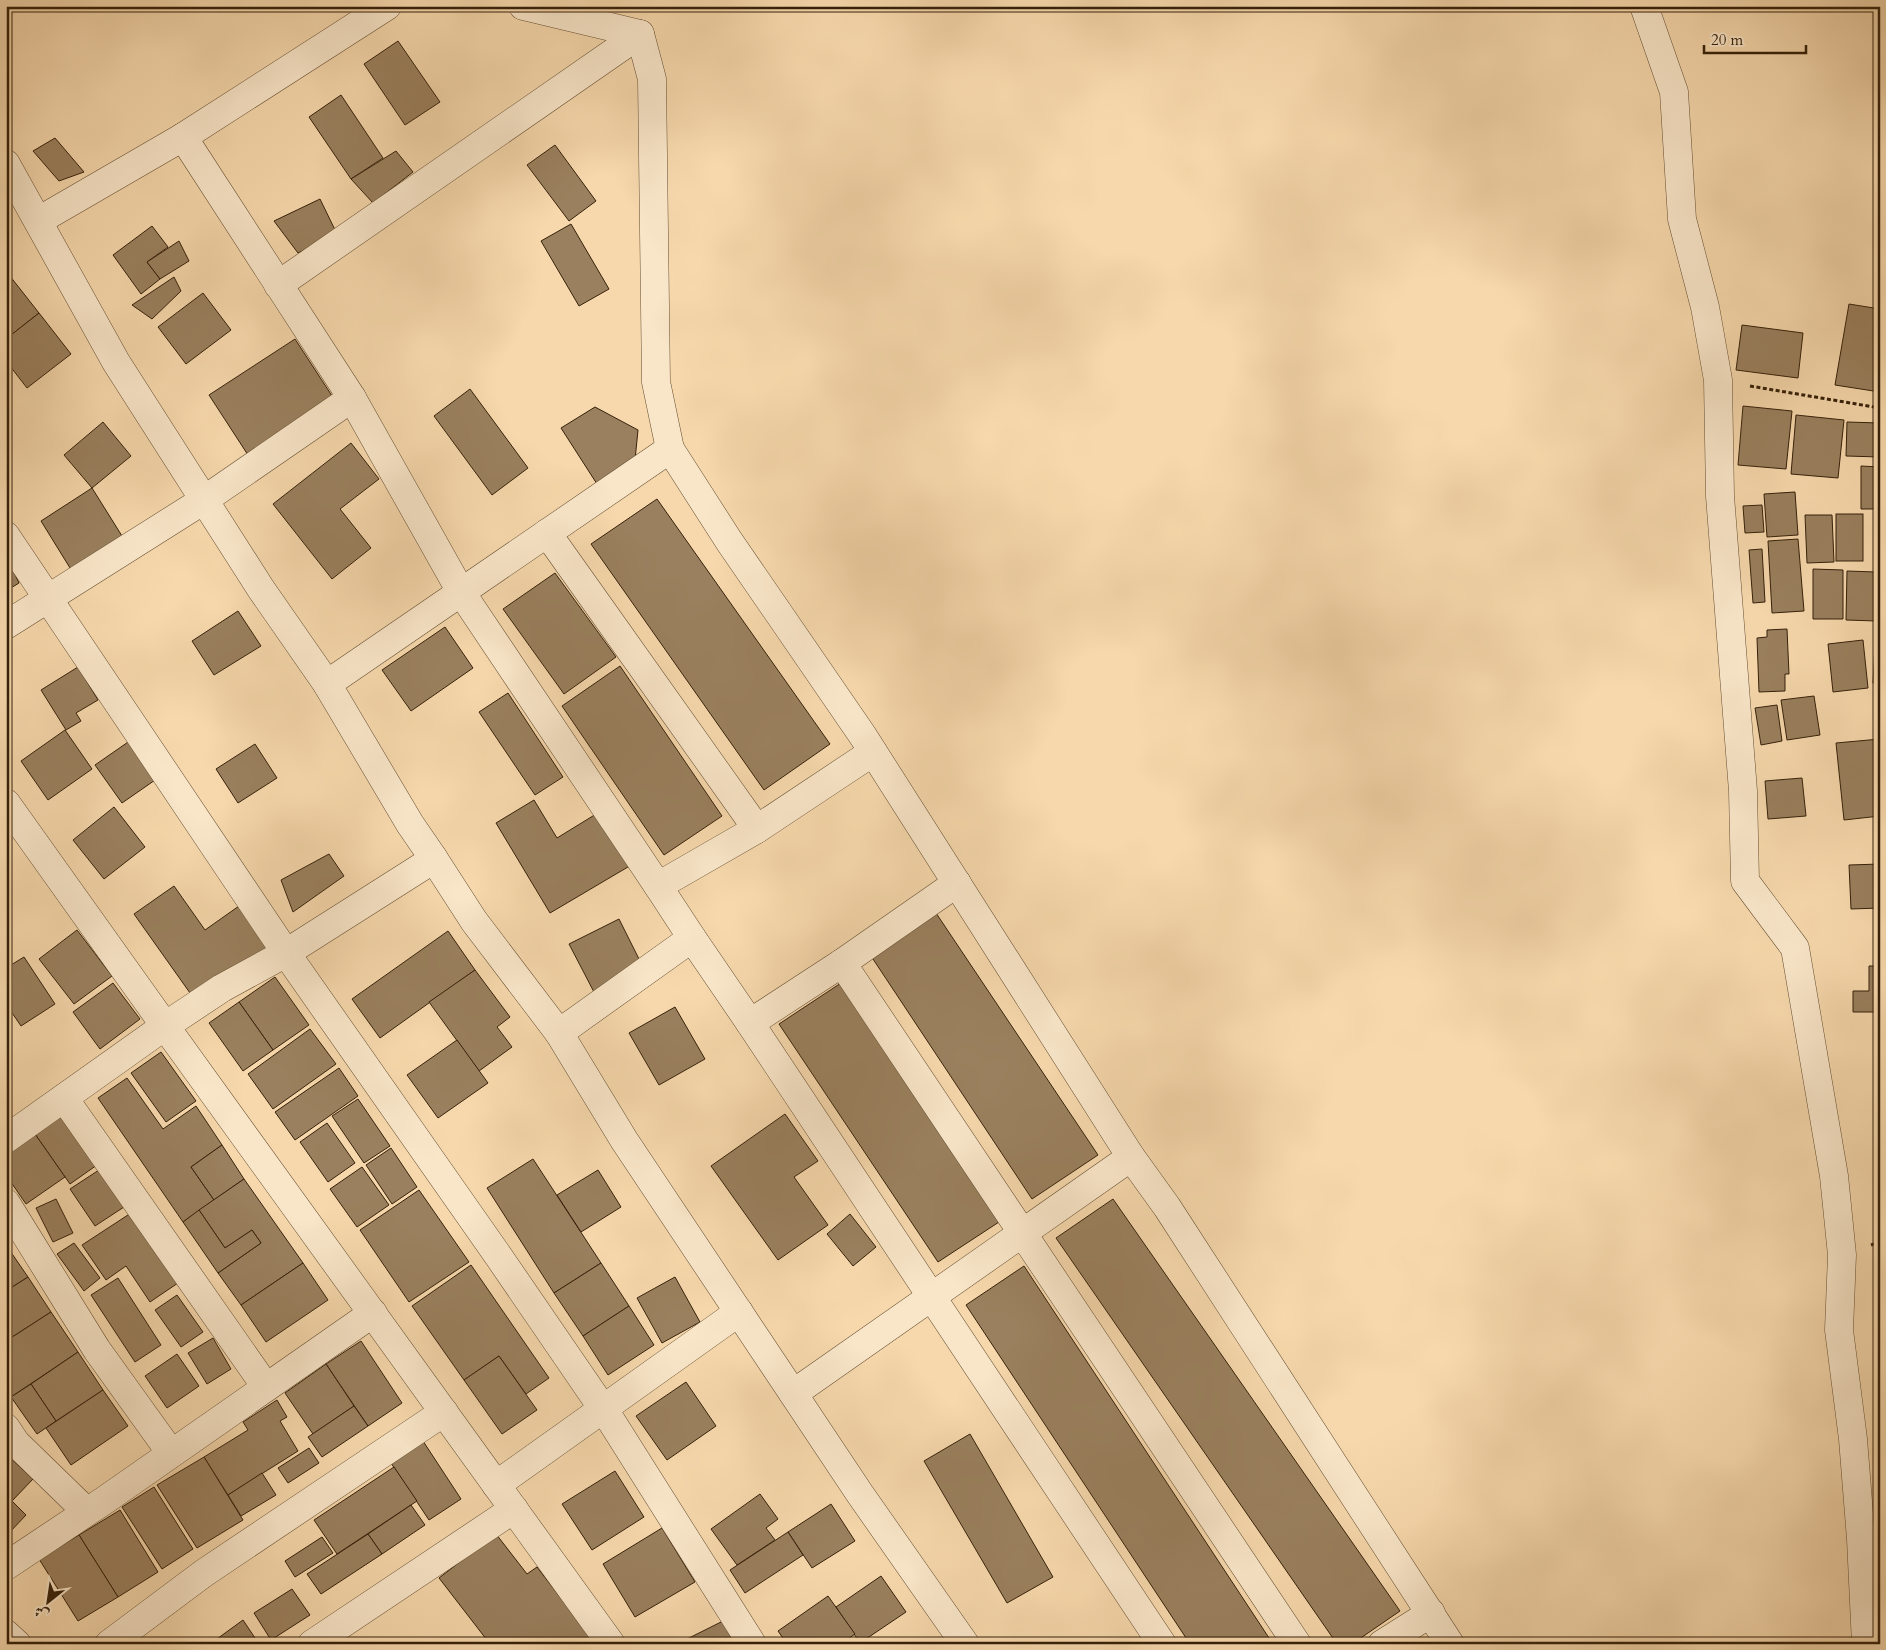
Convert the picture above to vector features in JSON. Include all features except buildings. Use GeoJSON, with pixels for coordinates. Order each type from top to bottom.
{"type":"FeatureCollection","features":[{"type":"Feature","properties":{"kind":"street"},"geometry":{"type":"LineString","coordinates":[[38,220],[183,137],[387,6]]}},
{"type":"Feature","properties":{"kind":"street"},"geometry":{"type":"LineString","coordinates":[[523,6],[640,34]]}},
{"type":"Feature","properties":{"kind":"street"},"geometry":{"type":"LineString","coordinates":[[1644,6],[1674,92],[1682,219],[1705,307],[1718,380],[1720,496],[1743,791],[1746,881],[1795,948],[1834,1176],[1842,1255],[1839,1330],[1854,1449],[1866,1644]]}},
{"type":"Feature","properties":{"kind":"street"},"geometry":{"type":"LineString","coordinates":[[278,284],[640,34]]}},
{"type":"Feature","properties":{"kind":"street"},"geometry":{"type":"LineString","coordinates":[[640,34],[652,79],[656,382],[670,449],[740,557],[873,752],[1131,1157],[1167,1208],[1450,1644]]}},
{"type":"Feature","properties":{"kind":"street"},"geometry":{"type":"LineString","coordinates":[[183,137],[352,398],[461,592],[750,1023],[1162,1644]]}},
{"type":"Feature","properties":{"kind":"street"},"geometry":{"type":"LineString","coordinates":[[6,164],[116,362],[260,589],[327,684],[410,824],[474,921],[558,1033],[624,1140],[738,1312],[860,1494],[966,1644]]}},
{"type":"Feature","properties":{"kind":"street"},"geometry":{"type":"LineString","coordinates":[[6,625],[204,500],[352,398]]}},
{"type":"Feature","properties":{"kind":"street"},"geometry":{"type":"LineString","coordinates":[[327,684],[670,449]]}},
{"type":"Feature","properties":{"kind":"street"},"geometry":{"type":"LineString","coordinates":[[547,533],[757,829]]}},
{"type":"Feature","properties":{"kind":"street"},"geometry":{"type":"LineString","coordinates":[[6,536],[286,953],[499,1257],[602,1408],[752,1644]]}},
{"type":"Feature","properties":{"kind":"street"},"geometry":{"type":"LineString","coordinates":[[658,886],[757,829],[873,752]]}},
{"type":"Feature","properties":{"kind":"street"},"geometry":{"type":"LineString","coordinates":[[6,803],[611,1644]]}},
{"type":"Feature","properties":{"kind":"street"},"geometry":{"type":"LineString","coordinates":[[6,1140],[165,1026],[222,988],[286,953],[434,859]]}},
{"type":"Feature","properties":{"kind":"street"},"geometry":{"type":"LineString","coordinates":[[750,1023],[842,963],[957,883]]}},
{"type":"Feature","properties":{"kind":"street"},"geometry":{"type":"LineString","coordinates":[[558,1033],[692,938]]}},
{"type":"Feature","properties":{"kind":"street"},"geometry":{"type":"LineString","coordinates":[[842,963],[1297,1644]]}},
{"type":"Feature","properties":{"kind":"street"},"geometry":{"type":"LineString","coordinates":[[64,1098],[266,1387]]}},
{"type":"Feature","properties":{"kind":"street"},"geometry":{"type":"LineString","coordinates":[[794,1393],[1131,1157]]}},
{"type":"Feature","properties":{"kind":"street"},"geometry":{"type":"LineString","coordinates":[[6,1203],[97,1350],[171,1453]]}},
{"type":"Feature","properties":{"kind":"street"},"geometry":{"type":"LineString","coordinates":[[496,1485],[738,1312]]}},
{"type":"Feature","properties":{"kind":"street"},"geometry":{"type":"LineString","coordinates":[[6,1566],[373,1313]]}},
{"type":"Feature","properties":{"kind":"street"},"geometry":{"type":"LineString","coordinates":[[109,1644],[204,1573],[444,1412]]}},
{"type":"Feature","properties":{"kind":"street"},"geometry":{"type":"LineString","coordinates":[[6,1428],[16,1443],[86,1511]]}},
{"type":"Feature","properties":{"kind":"street"},"geometry":{"type":"LineString","coordinates":[[312,1644],[514,1509]]}},
{"type":"Feature","properties":{"kind":"street"},"geometry":{"type":"LineString","coordinates":[[1382,1644],[1431,1613]]}},
{"type":"Feature","properties":{"kind":"street"},"geometry":{"type":"LineString","coordinates":[[6,1634],[17,1644]]}},
{"type":"Feature","properties":{"kind":"path"},"geometry":{"type":"LineString","coordinates":[[1718,380],[1880,408]]}}]}
